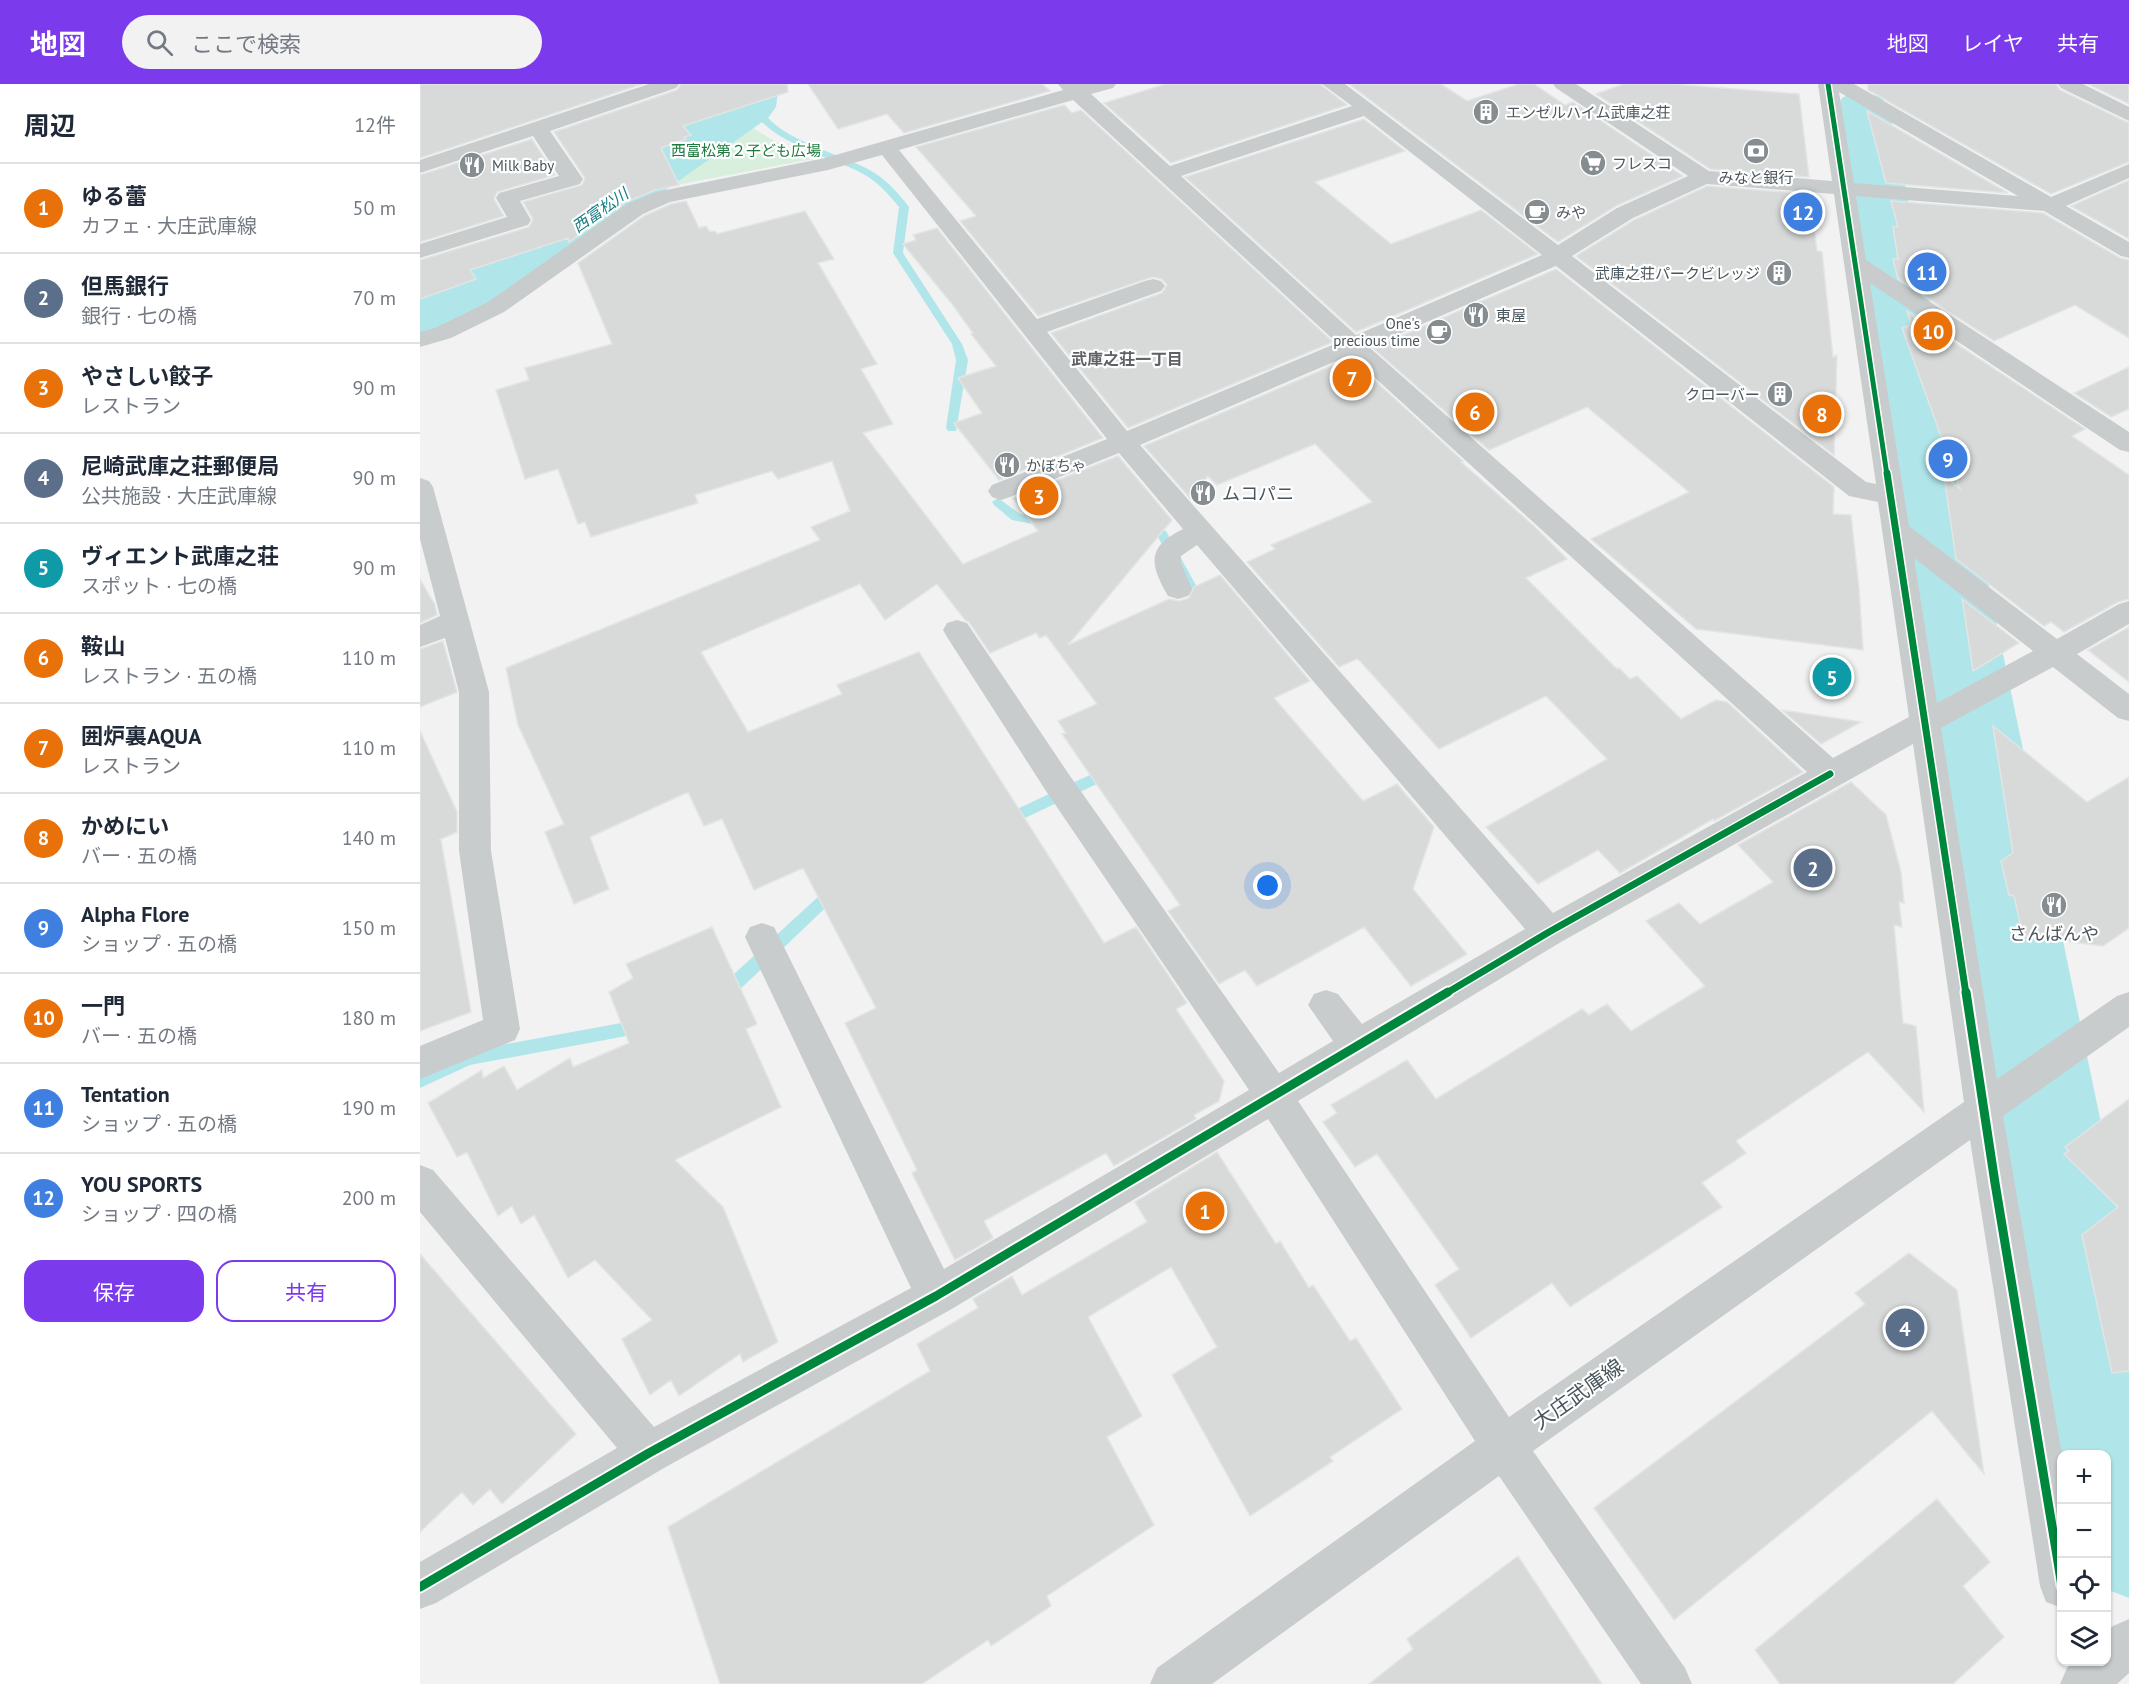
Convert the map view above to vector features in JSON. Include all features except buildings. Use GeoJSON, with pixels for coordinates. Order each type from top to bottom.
{"type":"FeatureCollection","features":[{"type":"Feature","properties":{"kind":"street"},"geometry":{"type":"LineString","coordinates":[[420,166],[669,84]]}},
{"type":"Feature","properties":{"kind":"street"},"geometry":{"type":"LineString","coordinates":[[420,340],[443,333],[496,307],[635,209],[664,197],[856,157],[1073,88],[1106,84]]}},
{"type":"Feature","properties":{"kind":"street"},"geometry":{"type":"LineString","coordinates":[[1332,84],[1368,108],[1858,490],[1890,495]]}},
{"type":"Feature","properties":{"kind":"street"},"geometry":{"type":"LineString","coordinates":[[1563,84],[1704,177],[2050,205],[2129,170]]}},
{"type":"Feature","properties":{"kind":"street"},"geometry":{"type":"LineString","coordinates":[[1828,84],[1868,191],[1857,264],[1926,723],[2001,1097],[1995,1183],[2057,1562]]}},
{"type":"Feature","properties":{"kind":"street"},"geometry":{"type":"LineString","coordinates":[[2068,84],[2129,115]]}},
{"type":"Feature","properties":{"kind":"street"},"geometry":{"type":"LineString","coordinates":[[1073,88],[1353,345],[1830,774]]}},
{"type":"Feature","properties":{"kind":"street"},"geometry":{"type":"LineString","coordinates":[[1855,92],[2129,251]]}},
{"type":"Feature","properties":{"kind":"street"},"geometry":{"type":"LineString","coordinates":[[1167,174],[1368,108]]}},
{"type":"Feature","properties":{"kind":"street"},"geometry":{"type":"LineString","coordinates":[[420,251],[520,220],[507,198],[572,179],[537,127]]}},
{"type":"Feature","properties":{"kind":"street"},"geometry":{"type":"LineString","coordinates":[[887,148],[1123,442],[1183,542],[1549,932]]}},
{"type":"Feature","properties":{"kind":"street"},"geometry":{"type":"LineString","coordinates":[[1000,490],[1123,442],[1540,266],[1625,213],[1704,177]]}},
{"type":"Feature","properties":{"kind":"street"},"geometry":{"type":"LineString","coordinates":[[1857,264],[2129,444]]}},
{"type":"Feature","properties":{"kind":"street"},"geometry":{"type":"LineString","coordinates":[[1033,329],[1153,286]]}},
{"type":"Feature","properties":{"kind":"street"},"geometry":{"type":"LineString","coordinates":[[420,1063],[502,1029],[475,851],[474,692],[422,503]]}},
{"type":"Feature","properties":{"kind":"street"},"geometry":{"type":"LineString","coordinates":[[1896,530],[2129,710]]}},
{"type":"Feature","properties":{"kind":"street"},"geometry":{"type":"LineString","coordinates":[[1178,589],[1167,564],[1183,542]]}},
{"type":"Feature","properties":{"kind":"street"},"geometry":{"type":"LineString","coordinates":[[420,1587],[649,1453],[936,1296],[1549,932],[1830,774],[2129,611]]}},
{"type":"Feature","properties":{"kind":"street"},"geometry":{"type":"LineString","coordinates":[[420,637],[454,622]]}},
{"type":"Feature","properties":{"kind":"street"},"geometry":{"type":"LineString","coordinates":[[957,630],[1066,795],[1273,1095],[1458,1382],[1669,1684]]}},
{"type":"Feature","properties":{"kind":"street"},"geometry":{"type":"LineString","coordinates":[[768,948],[936,1296]]}},
{"type":"Feature","properties":{"kind":"street"},"geometry":{"type":"LineString","coordinates":[[1326,1005],[1357,1046]]}},
{"type":"Feature","properties":{"kind":"street","name":"大庄武庫線"},"geometry":{"type":"LineString","coordinates":[[1173,1684],[1504,1446],[2129,1007]]}},
{"type":"Feature","properties":{"kind":"street"},"geometry":{"type":"LineString","coordinates":[[420,1183],[649,1453]]}},
{"type":"Feature","properties":{"kind":"street"},"geometry":{"type":"LineString","coordinates":[[2083,1684],[2125,1646]]}},
{"type":"Feature","properties":{"kind":"street"},"geometry":{"type":"LineString","coordinates":[[2075,1666],[2078,1684]]}},
{"type":"Feature","properties":{"kind":"green space","name":"西富松第２子ども広場"},"geometry":{"type":"Polygon","coordinates":[[[748,121],[751,127],[798,155],[812,159],[645,191],[748,121]]]}},
{"type":"Feature","properties":{"kind":"waterway","name":"西富松川"},"geometry":{"type":"LineString","coordinates":[[427,316],[493,283],[749,107],[753,84]]}},
{"type":"Feature","properties":{"kind":"waterway"},"geometry":{"type":"LineString","coordinates":[[752,86],[755,105],[761,116],[772,126],[803,144],[869,173],[885,186],[904,207],[898,253],[957,344],[962,360],[952,428]]}},
{"type":"Feature","properties":{"kind":"waterway"},"geometry":{"type":"LineString","coordinates":[[1862,108],[2129,1539]]}},
{"type":"Feature","properties":{"kind":"waterway"},"geometry":{"type":"LineString","coordinates":[[998,502],[1016,517],[1049,523]]}},
{"type":"Feature","properties":{"kind":"waterway"},"geometry":{"type":"LineString","coordinates":[[1141,529],[1162,534],[1202,607]]}},
{"type":"Feature","properties":{"kind":"waterway"},"geometry":{"type":"LineString","coordinates":[[1005,821],[1111,771]]}},
{"type":"Feature","properties":{"kind":"waterway"},"geometry":{"type":"LineString","coordinates":[[721,994],[727,991],[836,889]]}},
{"type":"Feature","properties":{"kind":"waterway"},"geometry":{"type":"LineString","coordinates":[[420,1080],[468,1058],[632,1028],[643,1024]]}},
{"type":"Feature","properties":{"kind":"cycle path"},"geometry":{"type":"LineString","coordinates":[[1828,84],[1995,1183],[2057,1558]]}},
{"type":"Feature","properties":{"kind":"cycle path"},"geometry":{"type":"LineString","coordinates":[[420,1587],[649,1453],[936,1296],[1549,932],[1830,774]]}},
{"type":"Feature","properties":{"kind":"place","name":"エンゼルハイム武庫之荘"},"geometry":{"type":"Point","coordinates":[1486,112]}},
{"type":"Feature","properties":{"kind":"place","name":"みなと銀行"},"geometry":{"type":"Point","coordinates":[1756,151]}},
{"type":"Feature","properties":{"kind":"place","name":"フレスコ"},"geometry":{"type":"Point","coordinates":[1593,163]}},
{"type":"Feature","properties":{"kind":"place","name":"Milk Baby"},"geometry":{"type":"Point","coordinates":[472,165]}},
{"type":"Feature","properties":{"kind":"place","name":"みや"},"geometry":{"type":"Point","coordinates":[1537,212]}},
{"type":"Feature","properties":{"kind":"place","name":"YOU SPORTS"},"geometry":{"type":"Point","coordinates":[1803,212]}},
{"type":"Feature","properties":{"kind":"place","name":"Tentation"},"geometry":{"type":"Point","coordinates":[1927,272]}},
{"type":"Feature","properties":{"kind":"place","name":"武庫之荘パークビレッジ"},"geometry":{"type":"Point","coordinates":[1779,273]}},
{"type":"Feature","properties":{"kind":"place","name":"東屋"},"geometry":{"type":"Point","coordinates":[1476,315]}},
{"type":"Feature","properties":{"kind":"place","name":"一門"},"geometry":{"type":"Point","coordinates":[1933,331]}},
{"type":"Feature","properties":{"kind":"place","name":"One's precious time"},"geometry":{"type":"Point","coordinates":[1439,332]}},
{"type":"Feature","properties":{"kind":"place","name":"囲炉裏AQUA"},"geometry":{"type":"Point","coordinates":[1352,378]}},
{"type":"Feature","properties":{"kind":"place","name":"クローバー"},"geometry":{"type":"Point","coordinates":[1780,394]}},
{"type":"Feature","properties":{"kind":"place","name":"鞍山"},"geometry":{"type":"Point","coordinates":[1475,412]}},
{"type":"Feature","properties":{"kind":"place","name":"かめにい"},"geometry":{"type":"Point","coordinates":[1822,414]}},
{"type":"Feature","properties":{"kind":"place","name":"Alpha Flore"},"geometry":{"type":"Point","coordinates":[1948,459]}},
{"type":"Feature","properties":{"kind":"place","name":"かぼちゃ"},"geometry":{"type":"Point","coordinates":[1007,465]}},
{"type":"Feature","properties":{"kind":"place","name":"ムコパニ"},"geometry":{"type":"Point","coordinates":[1203,493]}},
{"type":"Feature","properties":{"kind":"place","name":"やさしい餃子"},"geometry":{"type":"Point","coordinates":[1039,496]}},
{"type":"Feature","properties":{"kind":"place","name":"ヴィエント武庫之荘"},"geometry":{"type":"Point","coordinates":[1832,677]}},
{"type":"Feature","properties":{"kind":"place","name":"但馬銀行"},"geometry":{"type":"Point","coordinates":[1813,868]}},
{"type":"Feature","properties":{"kind":"place","name":"さんばんや"},"geometry":{"type":"Point","coordinates":[2054,905]}},
{"type":"Feature","properties":{"kind":"place","name":"ゆる蕾"},"geometry":{"type":"Point","coordinates":[1205,1211]}},
{"type":"Feature","properties":{"kind":"place","name":"尼崎武庫之荘郵便局"},"geometry":{"type":"Point","coordinates":[1905,1328]}},
{"type":"Feature","properties":{"kind":"district","name":"武庫之荘一丁目"},"geometry":{"type":"Point","coordinates":[1127,359]}}]}
